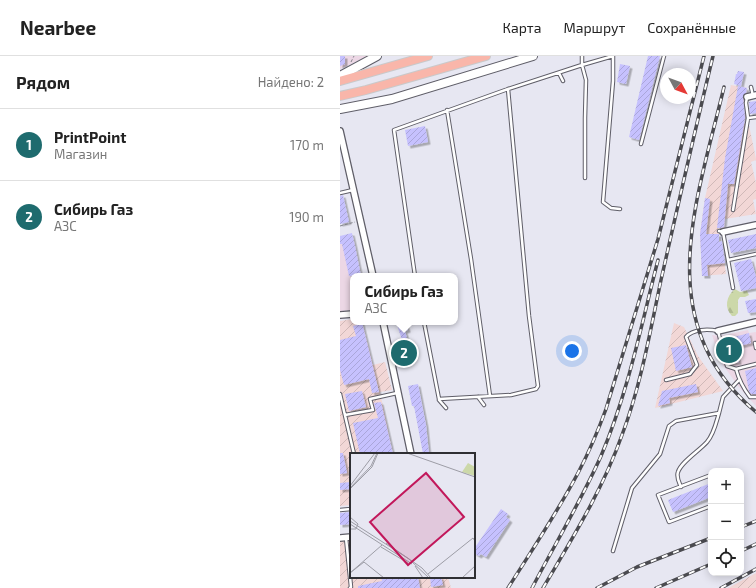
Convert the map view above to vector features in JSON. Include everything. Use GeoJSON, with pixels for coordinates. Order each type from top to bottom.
{"type":"FeatureCollection","features":[{"type":"Feature","properties":{"kind":"main road"},"geometry":{"type":"LineString","coordinates":[[340,81],[428,56]]}},
{"type":"Feature","properties":{"kind":"main road"},"geometry":{"type":"LineString","coordinates":[[340,97],[486,56]]}},
{"type":"Feature","properties":{"kind":"street"},"geometry":{"type":"LineString","coordinates":[[340,76],[377,56]]}},
{"type":"Feature","properties":{"kind":"street"},"geometry":{"type":"LineString","coordinates":[[340,109],[392,99],[533,56]]}},
{"type":"Feature","properties":{"kind":"street"},"geometry":{"type":"LineString","coordinates":[[340,131],[372,273]]}},
{"type":"Feature","properties":{"kind":"street"},"geometry":{"type":"LineString","coordinates":[[721,232],[756,225]]}},
{"type":"Feature","properties":{"kind":"street"},"geometry":{"type":"LineString","coordinates":[[340,315],[350,314]]}},
{"type":"Feature","properties":{"kind":"street"},"geometry":{"type":"LineString","coordinates":[[718,331],[756,322]]}},
{"type":"Feature","properties":{"kind":"street"},"geometry":{"type":"LineString","coordinates":[[385,325],[411,453]]}},
{"type":"Feature","properties":{"kind":"lane"},"geometry":{"type":"LineString","coordinates":[[582,56],[582,65],[586,80],[586,178]]}},
{"type":"Feature","properties":{"kind":"lane"},"geometry":{"type":"LineString","coordinates":[[415,273],[394,130],[508,89],[613,56],[613,81],[603,202],[611,208],[620,209]]}},
{"type":"Feature","properties":{"kind":"lane"},"geometry":{"type":"LineString","coordinates":[[641,144],[664,56]]}},
{"type":"Feature","properties":{"kind":"lane"},"geometry":{"type":"LineString","coordinates":[[559,73],[563,81]]}},
{"type":"Feature","properties":{"kind":"lane"},"geometry":{"type":"LineString","coordinates":[[733,210],[748,118],[746,103],[752,96],[751,87]]}},
{"type":"Feature","properties":{"kind":"lane"},"geometry":{"type":"LineString","coordinates":[[439,399],[511,395],[525,393],[536,389],[538,386],[529,316],[508,89]]}},
{"type":"Feature","properties":{"kind":"lane"},"geometry":{"type":"LineString","coordinates":[[447,110],[471,259],[490,396]]}},
{"type":"Feature","properties":{"kind":"lane"},"geometry":{"type":"LineString","coordinates":[[748,118],[756,116]]}},
{"type":"Feature","properties":{"kind":"lane"},"geometry":{"type":"LineString","coordinates":[[340,193],[354,190]]}},
{"type":"Feature","properties":{"kind":"lane"},"geometry":{"type":"LineString","coordinates":[[721,232],[728,260],[732,288]]}},
{"type":"Feature","properties":{"kind":"lane"},"geometry":{"type":"LineString","coordinates":[[728,260],[756,254]]}},
{"type":"Feature","properties":{"kind":"lane"},"geometry":{"type":"LineString","coordinates":[[425,325],[439,399],[446,408]]}},
{"type":"Feature","properties":{"kind":"lane"},"geometry":{"type":"LineString","coordinates":[[666,380],[690,374],[697,365],[686,337],[695,332],[710,329],[718,331],[727,366],[736,369],[756,364]]}},
{"type":"Feature","properties":{"kind":"lane"},"geometry":{"type":"LineString","coordinates":[[755,343],[756,348]]}},
{"type":"Feature","properties":{"kind":"lane"},"geometry":{"type":"LineString","coordinates":[[736,369],[739,380],[750,397],[756,397]]}},
{"type":"Feature","properties":{"kind":"lane"},"geometry":{"type":"LineString","coordinates":[[681,487],[677,477],[681,466],[707,442],[715,429],[723,397],[739,380]]}},
{"type":"Feature","properties":{"kind":"lane"},"geometry":{"type":"LineString","coordinates":[[345,415],[373,410],[370,399],[398,393]]}},
{"type":"Feature","properties":{"kind":"lane"},"geometry":{"type":"LineString","coordinates":[[340,394],[354,453]]}},
{"type":"Feature","properties":{"kind":"lane"},"geometry":{"type":"LineString","coordinates":[[478,397],[484,405]]}},
{"type":"Feature","properties":{"kind":"lane"},"geometry":{"type":"LineString","coordinates":[[612,551],[632,488],[660,454],[669,426],[676,421],[719,413]]}},
{"type":"Feature","properties":{"kind":"lane"},"geometry":{"type":"LineString","coordinates":[[708,476],[658,495],[669,522],[708,507]]}},
{"type":"Feature","properties":{"kind":"lane"},"geometry":{"type":"LineString","coordinates":[[340,510],[350,509]]}},
{"type":"Feature","properties":{"kind":"lane"},"geometry":{"type":"LineString","coordinates":[[346,538],[351,588]]}},
{"type":"Feature","properties":{"kind":"path"},"geometry":{"type":"LineString","coordinates":[[351,62],[354,56]]}},
{"type":"Feature","properties":{"kind":"path"},"geometry":{"type":"LineString","coordinates":[[340,226],[350,224]]}},
{"type":"Feature","properties":{"kind":"shaded area"},"geometry":{"type":"Polygon","coordinates":[[[340,56],[368,56],[340,69],[340,56]]]}},
{"type":"Feature","properties":{"kind":"shaded area"},"geometry":{"type":"Polygon","coordinates":[[[731,85],[747,88],[743,113],[746,115],[744,123],[749,125],[756,159],[751,162],[756,183],[756,199],[753,200],[756,214],[725,219],[724,229],[719,228],[719,243],[722,243],[726,274],[702,276],[700,234],[705,198],[731,85]]]}},
{"type":"Feature","properties":{"kind":"shaded area"},"geometry":{"type":"Polygon","coordinates":[[[354,241],[360,273],[350,273],[350,310],[340,311],[340,244],[354,241]]]}},
{"type":"Feature","properties":{"kind":"shaded area"},"geometry":{"type":"Polygon","coordinates":[[[350,319],[350,325],[363,325],[373,365],[385,362],[392,390],[380,392],[393,453],[350,453],[350,505],[340,506],[340,321],[350,319]]]}},
{"type":"Feature","properties":{"kind":"shaded area"},"geometry":{"type":"Polygon","coordinates":[[[674,323],[684,327],[698,356],[723,391],[655,408],[674,323]]]}},
{"type":"Feature","properties":{"kind":"shaded area"},"geometry":{"type":"Polygon","coordinates":[[[748,330],[749,333],[756,332],[756,406],[738,386],[721,362],[712,335],[720,336],[748,330]]]}},
{"type":"Feature","properties":{"kind":"shaded area"},"geometry":{"type":"Polygon","coordinates":[[[340,540],[350,540],[350,578],[448,578],[451,588],[340,588],[340,540]]]}},
{"type":"Feature","properties":{"kind":"shaded area"},"geometry":{"type":"Polygon","coordinates":[[[756,573],[756,588],[728,588],[756,573]]]}},
{"type":"Feature","properties":{"kind":"green space"},"geometry":{"type":"Polygon","coordinates":[[[735,289],[740,292],[747,291],[749,295],[740,297],[738,300],[738,313],[735,316],[732,316],[729,313],[727,302],[735,289]]]}},
{"type":"Feature","properties":{"kind":"building"},"geometry":{"type":"Polygon","coordinates":[[[340,56],[345,56],[345,64],[340,66],[340,56]]]}},
{"type":"Feature","properties":{"kind":"building"},"geometry":{"type":"Polygon","coordinates":[[[648,56],[660,56],[639,140],[629,137],[648,56]]]}},
{"type":"Feature","properties":{"kind":"building"},"geometry":{"type":"Polygon","coordinates":[[[620,64],[630,66],[626,84],[617,82],[620,64]]]}},
{"type":"Feature","properties":{"kind":"building"},"geometry":{"type":"Polygon","coordinates":[[[738,71],[744,72],[741,86],[734,84],[738,71]]]}},
{"type":"Feature","properties":{"kind":"building"},"geometry":{"type":"Polygon","coordinates":[[[738,86],[747,88],[746,93],[743,96],[745,118],[734,184],[728,184],[724,227],[717,228],[725,158],[738,86]]]}},
{"type":"Feature","properties":{"kind":"building"},"geometry":{"type":"Polygon","coordinates":[[[756,101],[756,113],[750,114],[749,102],[756,101]]]}},
{"type":"Feature","properties":{"kind":"building"},"geometry":{"type":"Polygon","coordinates":[[[425,126],[428,142],[408,146],[405,130],[425,126]]]}},
{"type":"Feature","properties":{"kind":"building"},"geometry":{"type":"Polygon","coordinates":[[[343,195],[349,222],[340,224],[340,196],[343,195]]]}},
{"type":"Feature","properties":{"kind":"building"},"geometry":{"type":"Polygon","coordinates":[[[705,198],[710,199],[706,234],[719,234],[719,242],[722,241],[725,263],[707,265],[708,276],[702,276],[700,234],[705,198]]]}},
{"type":"Feature","properties":{"kind":"building"},"geometry":{"type":"Polygon","coordinates":[[[352,233],[360,273],[350,273],[349,276],[342,244],[340,244],[340,236],[352,233]]]}},
{"type":"Feature","properties":{"kind":"building"},"geometry":{"type":"Polygon","coordinates":[[[756,234],[756,248],[731,253],[728,240],[756,234]]]}},
{"type":"Feature","properties":{"kind":"building"},"geometry":{"type":"Polygon","coordinates":[[[751,259],[756,277],[756,288],[741,291],[734,263],[751,259]]]}},
{"type":"Feature","properties":{"kind":"building"},"geometry":{"type":"Polygon","coordinates":[[[756,299],[756,312],[748,313],[745,301],[756,299]]]}},
{"type":"Feature","properties":{"kind":"building"},"geometry":{"type":"Polygon","coordinates":[[[363,325],[379,392],[372,393],[369,379],[344,385],[340,370],[340,340],[356,336],[353,326],[363,325]]]}},
{"type":"Feature","properties":{"kind":"building"},"geometry":{"type":"Polygon","coordinates":[[[397,325],[407,325],[408,330],[405,331],[408,342],[403,343],[397,325]]]}},
{"type":"Feature","properties":{"kind":"building"},"geometry":{"type":"Polygon","coordinates":[[[749,333],[751,343],[736,347],[739,362],[729,364],[723,340],[749,333]]]}},
{"type":"Feature","properties":{"kind":"building"},"geometry":{"type":"Polygon","coordinates":[[[686,345],[692,367],[676,371],[671,348],[686,345]]]}},
{"type":"Feature","properties":{"kind":"building"},"geometry":{"type":"Polygon","coordinates":[[[756,368],[756,394],[751,394],[745,371],[756,368]]]}},
{"type":"Feature","properties":{"kind":"building"},"geometry":{"type":"Polygon","coordinates":[[[418,384],[426,425],[429,453],[423,453],[414,406],[412,406],[408,386],[418,384]]]}},
{"type":"Feature","properties":{"kind":"building"},"geometry":{"type":"Polygon","coordinates":[[[696,384],[698,392],[669,398],[670,403],[658,406],[662,391],[696,384]]]}},
{"type":"Feature","properties":{"kind":"building"},"geometry":{"type":"Polygon","coordinates":[[[362,391],[366,407],[349,411],[345,394],[362,391]]]}},
{"type":"Feature","properties":{"kind":"building"},"geometry":{"type":"Polygon","coordinates":[[[381,402],[393,453],[360,453],[353,423],[378,418],[374,403],[381,402]]]}},
{"type":"Feature","properties":{"kind":"building"},"geometry":{"type":"Polygon","coordinates":[[[340,453],[343,453],[347,473],[340,474],[340,453]]]}},
{"type":"Feature","properties":{"kind":"building"},"geometry":{"type":"Polygon","coordinates":[[[350,482],[350,489],[340,490],[340,483],[350,482]]]}},
{"type":"Feature","properties":{"kind":"building"},"geometry":{"type":"Polygon","coordinates":[[[708,484],[708,498],[673,512],[668,500],[708,484]]]}},
{"type":"Feature","properties":{"kind":"building"},"geometry":{"type":"Polygon","coordinates":[[[501,509],[508,514],[506,517],[510,520],[486,557],[481,554],[479,556],[475,554],[475,548],[501,509]]]}},
{"type":"Feature","properties":{"kind":"building"},"geometry":{"type":"Polygon","coordinates":[[[350,512],[350,524],[340,525],[340,513],[350,512]]]}},
{"type":"Feature","properties":{"kind":"building"},"geometry":{"type":"Polygon","coordinates":[[[381,578],[418,578],[420,588],[358,588],[358,586],[382,581],[381,578]]]}},
{"type":"Feature","properties":{"kind":"building"},"geometry":{"type":"Polygon","coordinates":[[[430,578],[441,578],[443,585],[431,587],[430,578]]]}},
{"type":"Feature","properties":{"kind":"railway"},"geometry":{"type":"LineString","coordinates":[[508,588],[570,488],[590,449],[606,409],[658,239],[704,56]]}},
{"type":"Feature","properties":{"kind":"railway"},"geometry":{"type":"LineString","coordinates":[[543,588],[576,532],[606,475],[629,416],[635,397],[713,56]]}},
{"type":"Feature","properties":{"kind":"railway"},"geometry":{"type":"LineString","coordinates":[[724,87],[694,216],[690,258],[692,300],[702,339],[723,377],[756,412]]}},
{"type":"Feature","properties":{"kind":"railway"},"geometry":{"type":"LineString","coordinates":[[532,588],[585,489],[611,432],[633,359],[658,260]]}},
{"type":"Feature","properties":{"kind":"railway"},"geometry":{"type":"LineString","coordinates":[[744,526],[756,521]]}},
{"type":"Feature","properties":{"kind":"railway"},"geometry":{"type":"LineString","coordinates":[[597,588],[637,567],[708,539]]}},
{"type":"Feature","properties":{"kind":"railway"},"geometry":{"type":"LineString","coordinates":[[744,550],[756,544]]}},
{"type":"Feature","properties":{"kind":"railway"},"geometry":{"type":"LineString","coordinates":[[656,588],[708,565]]}},
{"type":"Feature","properties":{"kind":"railway"},"geometry":{"type":"LineString","coordinates":[[721,588],[756,569]]}},
{"type":"Feature","properties":{"kind":"place","name":"PrintPoint"},"geometry":{"type":"Point","coordinates":[729,350]}},
{"type":"Feature","properties":{"kind":"place","name":"Сибирь Газ"},"geometry":{"type":"Point","coordinates":[404,353]}}]}
